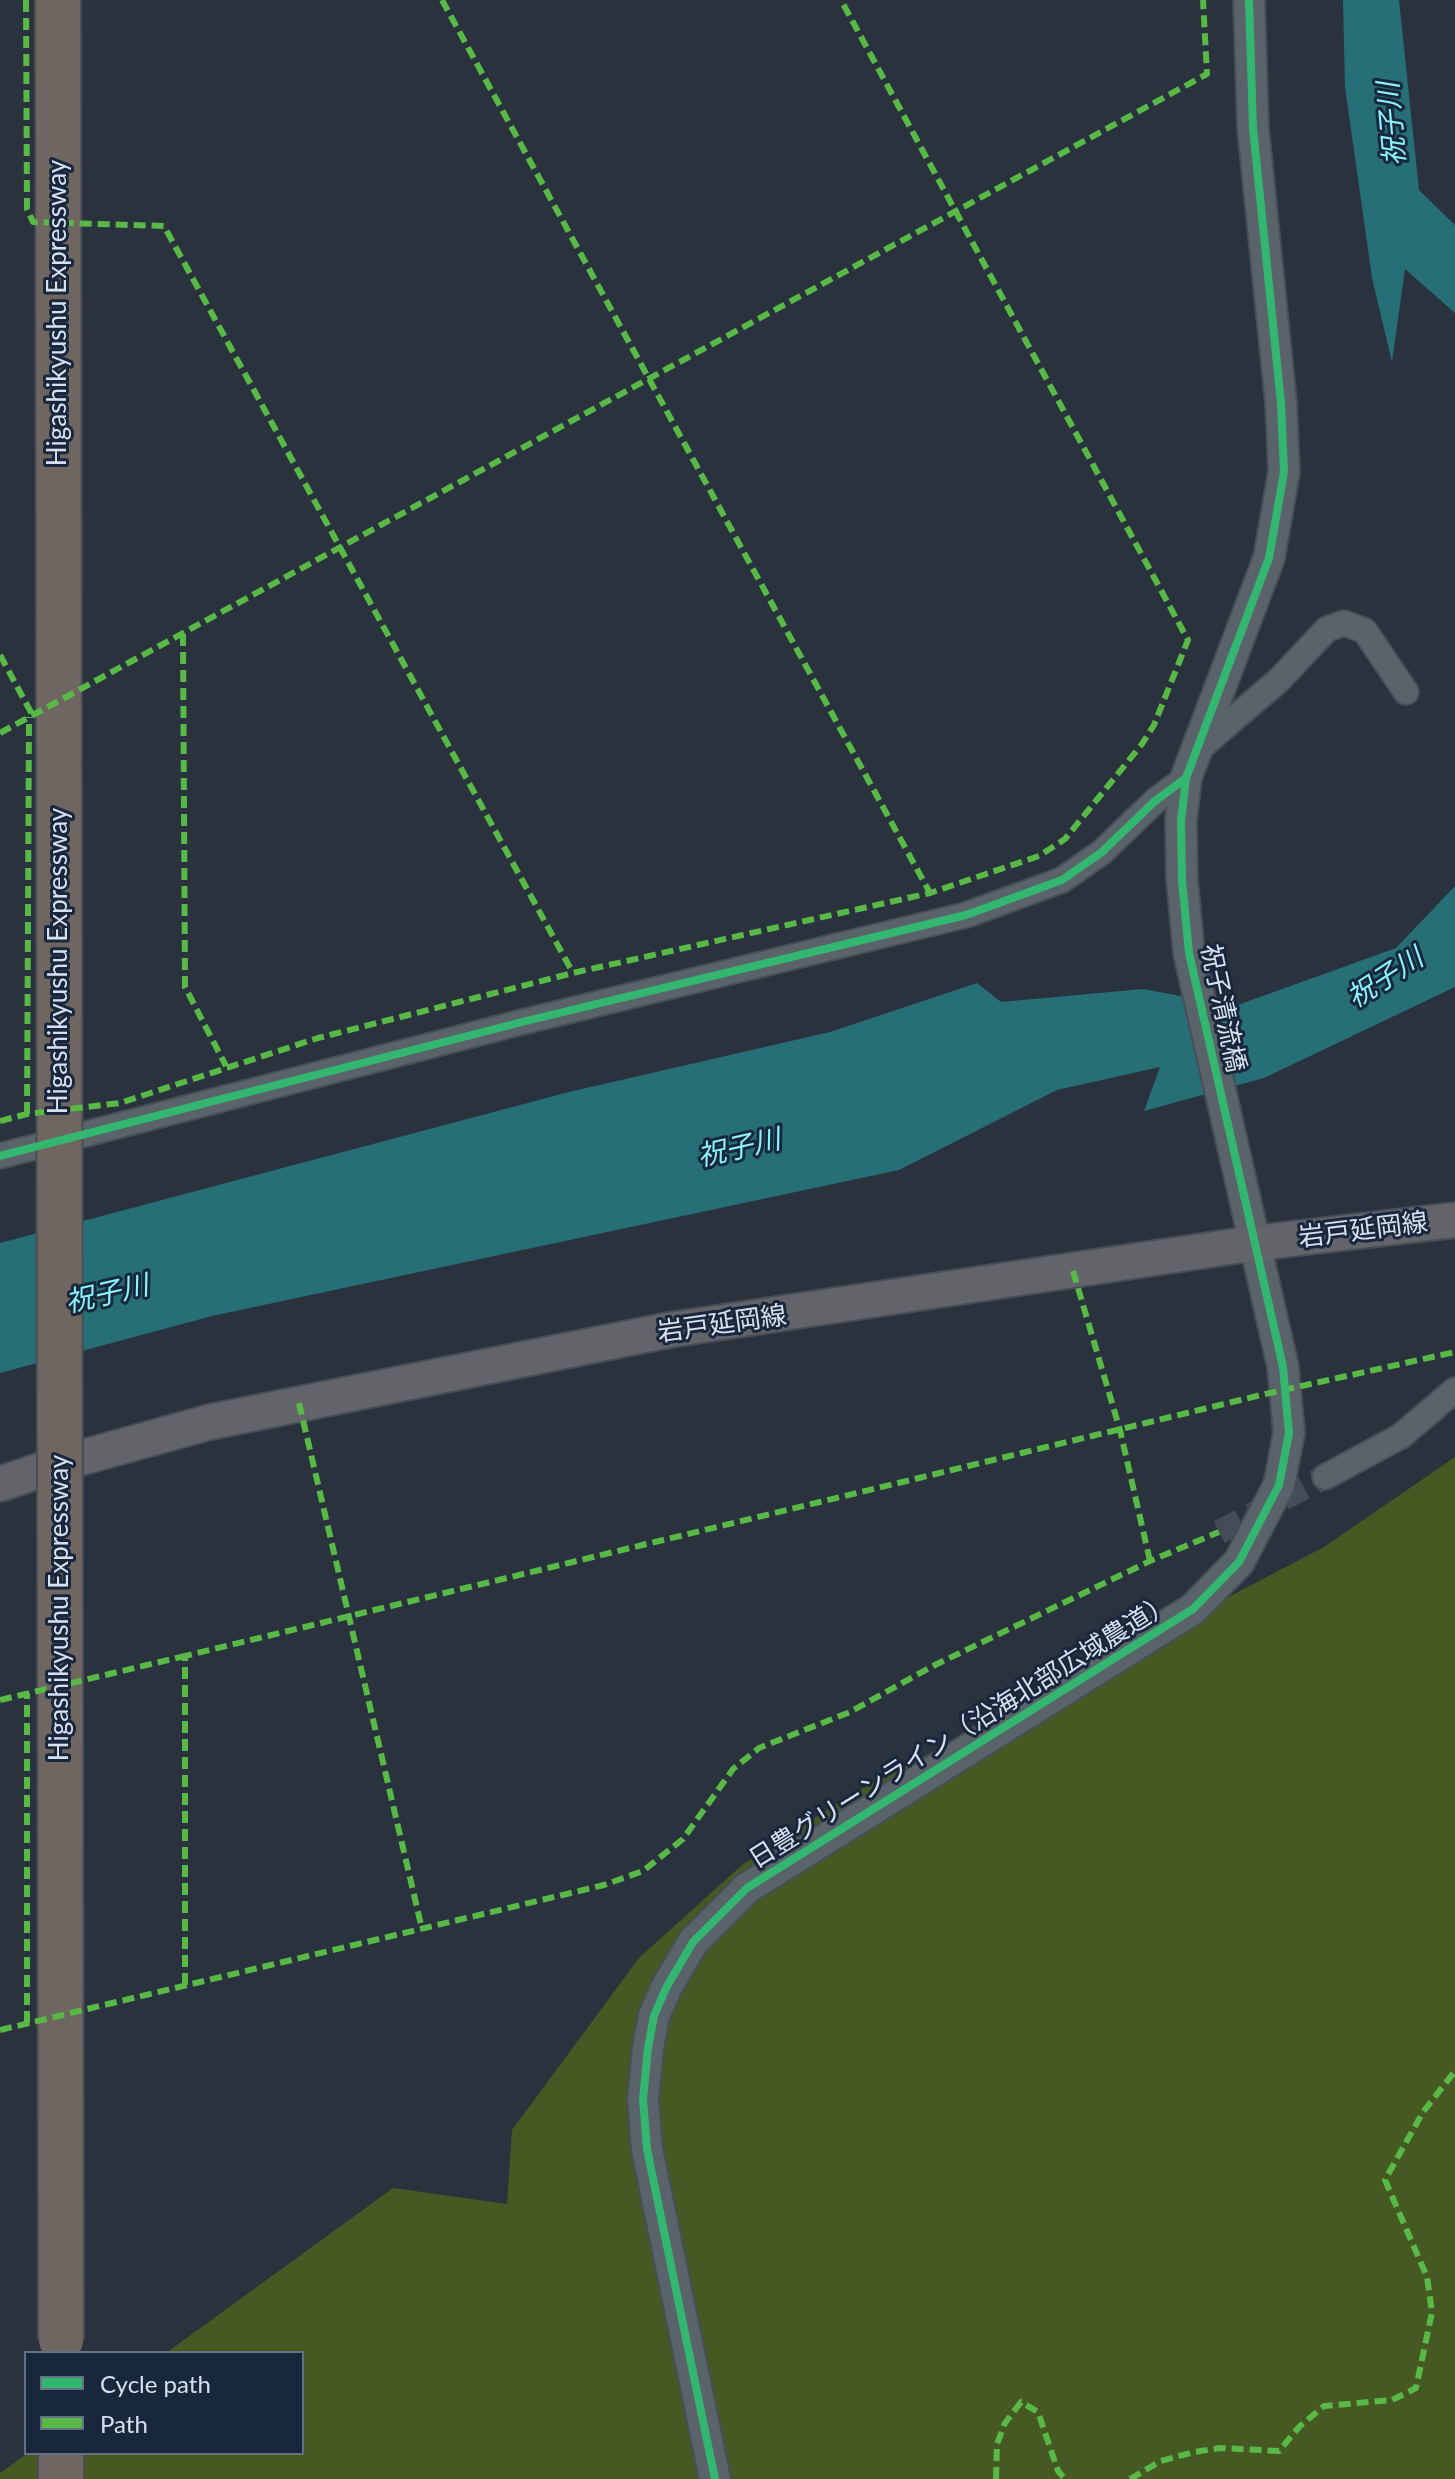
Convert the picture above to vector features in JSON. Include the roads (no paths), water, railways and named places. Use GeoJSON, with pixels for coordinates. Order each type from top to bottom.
{"type":"FeatureCollection","features":[{"type":"Feature","properties":{"kind":"highway","name":"Higashikyushu Expressway"},"geometry":{"type":"LineString","coordinates":[[58,0],[61,2347]]}},
{"type":"Feature","properties":{"kind":"highway"},"geometry":{"type":"LineString","coordinates":[[61,2455],[61,2479]]}},
{"type":"Feature","properties":{"kind":"main road","name":"岩戸延岡線"},"geometry":{"type":"LineString","coordinates":[[0,1484],[210,1422],[655,1333],[1256,1243],[1455,1220]]}},
{"type":"Feature","properties":{"kind":"street"},"geometry":{"type":"LineString","coordinates":[[1190,765],[1269,558],[1284,472],[1281,403],[1253,128],[1249,0]]}},
{"type":"Feature","properties":{"kind":"street"},"geometry":{"type":"LineString","coordinates":[[0,1156],[526,1021],[966,915],[1062,880],[1102,852],[1279,680],[1327,629],[1344,623],[1365,631],[1406,692]]}},
{"type":"Feature","properties":{"kind":"street","name":"祝子清流橋"},"geometry":{"type":"LineString","coordinates":[[1190,765],[1181,821],[1189,953],[1246,1200]]}},
{"type":"Feature","properties":{"kind":"street","name":"日豊グリーンライン（沿海北部広域農道）"},"geometry":{"type":"LineString","coordinates":[[715,2479],[647,2149],[643,2099],[654,2016],[666,1988],[693,1942],[747,1888],[1193,1609],[1239,1562],[1279,1485],[1289,1433],[1283,1367],[1246,1200]]}},
{"type":"Feature","properties":{"kind":"street"},"geometry":{"type":"LineString","coordinates":[[1325,1477],[1401,1436],[1455,1390]]}},
{"type":"Feature","properties":{"kind":"water","name":"祝子川"},"geometry":{"type":"Polygon","coordinates":[[[1343,0],[1399,0],[1419,190],[1455,225],[1455,313],[1405,269],[1392,362],[1372,278],[1345,87],[1343,0]]]}},
{"type":"Feature","properties":{"kind":"water","name":"祝子川"},"geometry":{"type":"Polygon","coordinates":[[[1455,886],[1455,987],[1264,1078],[1144,1111],[1160,1067],[1057,1090],[899,1170],[212,1316],[0,1373],[0,1243],[569,1092],[830,1032],[977,983],[1001,1002],[1143,989],[1235,1006],[1396,948],[1455,886]]]}},
{"type":"Feature","properties":{"kind":"tunnel"},"geometry":{"type":"LineString","coordinates":[[1219,1532],[1325,1477]]}}]}
